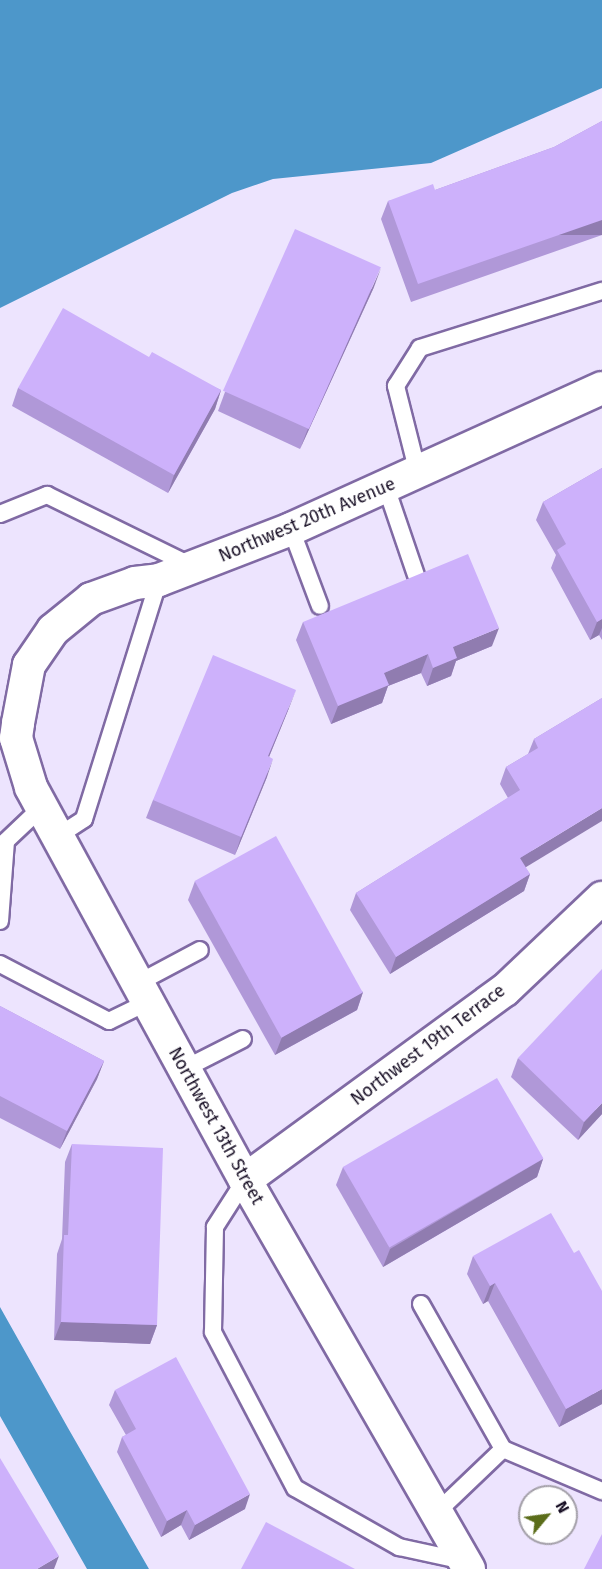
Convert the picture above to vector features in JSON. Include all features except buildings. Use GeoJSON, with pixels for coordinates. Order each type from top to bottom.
{"type":"FeatureCollection","features":[{"type":"Feature","properties":{"kind":"street","name":"Northwest 20th Avenue"},"geometry":{"type":"LineString","coordinates":[[29,665],[53,630],[91,599],[135,583],[159,580],[291,529],[602,388]]}},
{"type":"Feature","properties":{"kind":"street","name":"Northwest 13th Street"},"geometry":{"type":"LineString","coordinates":[[29,665],[9,719],[32,787],[245,1180],[467,1565]]}},
{"type":"Feature","properties":{"kind":"street","name":"Northwest 19th Terrace"},"geometry":{"type":"LineString","coordinates":[[245,1180],[505,990],[602,898]]}},
{"type":"Feature","properties":{"kind":"lane"},"geometry":{"type":"LineString","coordinates":[[418,473],[396,386],[420,348],[602,291]]}},
{"type":"Feature","properties":{"kind":"lane"},"geometry":{"type":"LineString","coordinates":[[386,487],[416,575]]}},
{"type":"Feature","properties":{"kind":"lane"},"geometry":{"type":"LineString","coordinates":[[0,514],[46,495],[194,567]]}},
{"type":"Feature","properties":{"kind":"lane"},"geometry":{"type":"LineString","coordinates":[[291,529],[320,606]]}},
{"type":"Feature","properties":{"kind":"lane"},"geometry":{"type":"LineString","coordinates":[[58,836],[84,819],[159,580]]}},
{"type":"Feature","properties":{"kind":"lane"},"geometry":{"type":"LineString","coordinates":[[0,921],[6,841],[42,807]]}},
{"type":"Feature","properties":{"kind":"lane"},"geometry":{"type":"LineString","coordinates":[[0,964],[109,1021],[200,950]]}},
{"type":"Feature","properties":{"kind":"lane"},"geometry":{"type":"LineString","coordinates":[[184,1069],[243,1039]]}},
{"type":"Feature","properties":{"kind":"lane"},"geometry":{"type":"LineString","coordinates":[[245,1180],[215,1227],[213,1332],[295,1488],[399,1547],[467,1565]]}},
{"type":"Feature","properties":{"kind":"lane"},"geometry":{"type":"LineString","coordinates":[[421,1304],[503,1449],[602,1491]]}},
{"type":"Feature","properties":{"kind":"lane"},"geometry":{"type":"LineString","coordinates":[[436,1513],[503,1449]]}},
{"type":"Feature","properties":{"kind":"water"},"geometry":{"type":"Polygon","coordinates":[[[0,0],[602,0],[602,88],[431,163],[273,179],[232,193],[0,308],[0,0]]]}},
{"type":"Feature","properties":{"kind":"water"},"geometry":{"type":"Polygon","coordinates":[[[0,1307],[149,1569],[87,1569],[0,1416],[0,1307]]]}}]}
